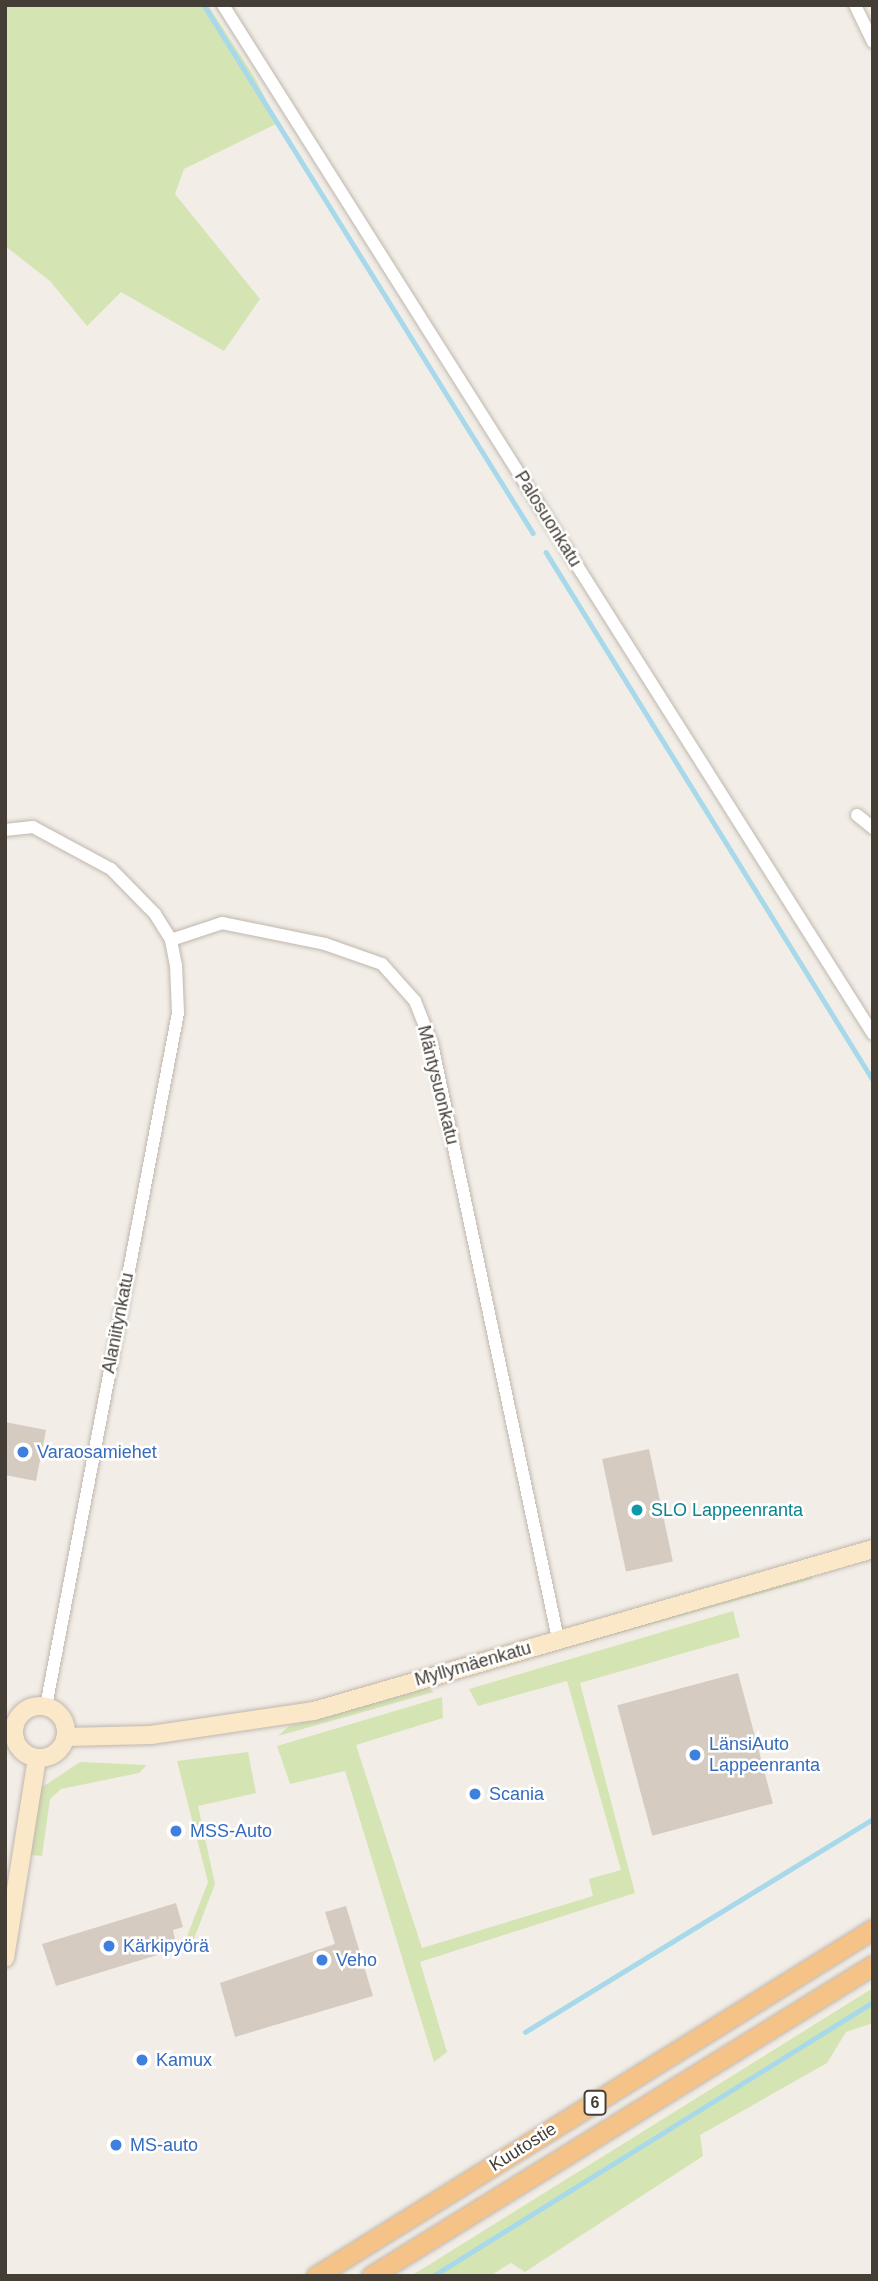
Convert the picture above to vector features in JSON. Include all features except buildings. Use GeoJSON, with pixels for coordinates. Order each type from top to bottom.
{"type":"FeatureCollection","features":[{"type":"Feature","properties":{"kind":"highway","name":"Kuutostie"},"geometry":{"type":"LineString","coordinates":[[316,2276],[873,1929]]}},
{"type":"Feature","properties":{"kind":"highway","name":"Kuutostie"},"geometry":{"type":"LineString","coordinates":[[371,2276],[873,1965]]}},
{"type":"Feature","properties":{"kind":"main road","name":"Myllymäenkatu"},"geometry":{"type":"LineString","coordinates":[[66,1737],[255,1723],[873,1549]]}},
{"type":"Feature","properties":{"kind":"main road"},"geometry":{"type":"LineString","coordinates":[[46,1706],[58,1713],[66,1737],[50,1757],[37,1759],[20,1750],[9,1730],[19,1716],[46,1706]]}},
{"type":"Feature","properties":{"kind":"main road"},"geometry":{"type":"LineString","coordinates":[[5,1958],[37,1759]]}},
{"type":"Feature","properties":{"kind":"street","name":"Palosuonkatu"},"geometry":{"type":"LineString","coordinates":[[223,5],[873,1034]]}},
{"type":"Feature","properties":{"kind":"street"},"geometry":{"type":"LineString","coordinates":[[855,5],[873,42]]}},
{"type":"Feature","properties":{"kind":"street"},"geometry":{"type":"LineString","coordinates":[[857,815],[873,828]]}},
{"type":"Feature","properties":{"kind":"street"},"geometry":{"type":"LineString","coordinates":[[5,830],[33,827],[111,869],[136,891],[171,940]]}},
{"type":"Feature","properties":{"kind":"street","name":"Mäntysuonkatu"},"geometry":{"type":"LineString","coordinates":[[171,940],[222,923],[325,944],[382,964],[415,1000],[432,1044],[558,1639]]}},
{"type":"Feature","properties":{"kind":"street","name":"Alaniitynkatu"},"geometry":{"type":"LineString","coordinates":[[46,1706],[178,1013],[171,940]]}},
{"type":"Feature","properties":{"kind":"green space"},"geometry":{"type":"Polygon","coordinates":[[[5,5],[208,5],[255,78],[278,123],[184,169],[175,194],[260,299],[224,351],[121,292],[87,326],[50,281],[5,246],[5,5]]]}},
{"type":"Feature","properties":{"kind":"green space"},"geometry":{"type":"Polygon","coordinates":[[[811,1573],[812,1579],[471,1675],[673,1614],[811,1573]]]}},
{"type":"Feature","properties":{"kind":"green space"},"geometry":{"type":"Polygon","coordinates":[[[733,1611],[740,1637],[580,1683],[635,1893],[420,1962],[447,2052],[434,2062],[345,1771],[290,1784],[277,1746],[442,1697],[443,1718],[356,1745],[422,1948],[593,1896],[589,1879],[621,1870],[567,1681],[478,1706],[469,1689],[733,1611]]]}},
{"type":"Feature","properties":{"kind":"green space"},"geometry":{"type":"Polygon","coordinates":[[[428,1688],[434,1692],[278,1736],[289,1726],[428,1688]]]}},
{"type":"Feature","properties":{"kind":"green space"},"geometry":{"type":"Polygon","coordinates":[[[248,1752],[256,1793],[198,1806],[215,1884],[192,1944],[183,1947],[208,1882],[177,1761],[248,1752]]]}},
{"type":"Feature","properties":{"kind":"green space"},"geometry":{"type":"Polygon","coordinates":[[[80,1762],[147,1765],[139,1773],[61,1789],[50,1799],[42,1856],[31,1855],[41,1788],[80,1762]]]}},
{"type":"Feature","properties":{"kind":"green space"},"geometry":{"type":"Polygon","coordinates":[[[873,1988],[873,2023],[846,2032],[827,2063],[700,2135],[703,2156],[525,2272],[511,2263],[490,2276],[411,2276],[873,1988]]]}},
{"type":"Feature","properties":{"kind":"waterway"},"geometry":{"type":"LineString","coordinates":[[204,5],[533,533]]}},
{"type":"Feature","properties":{"kind":"waterway"},"geometry":{"type":"LineString","coordinates":[[546,552],[873,1080]]}},
{"type":"Feature","properties":{"kind":"waterway"},"geometry":{"type":"LineString","coordinates":[[525,2032],[873,1819]]}},
{"type":"Feature","properties":{"kind":"waterway"},"geometry":{"type":"LineString","coordinates":[[433,2276],[873,2002]]}},
{"type":"Feature","properties":{"kind":"place","name":"Varaosamiehet"},"geometry":{"type":"Point","coordinates":[23,1452]}},
{"type":"Feature","properties":{"kind":"place","name":"SLO Lappeenranta"},"geometry":{"type":"Point","coordinates":[637,1510]}},
{"type":"Feature","properties":{"kind":"place","name":"LänsiAuto Lappeenranta"},"geometry":{"type":"Point","coordinates":[695,1755]}},
{"type":"Feature","properties":{"kind":"place","name":"Scania"},"geometry":{"type":"Point","coordinates":[475,1794]}},
{"type":"Feature","properties":{"kind":"place","name":"MSS-Auto"},"geometry":{"type":"Point","coordinates":[176,1831]}},
{"type":"Feature","properties":{"kind":"place","name":"Kärkipyörä"},"geometry":{"type":"Point","coordinates":[109,1946]}},
{"type":"Feature","properties":{"kind":"place","name":"Veho"},"geometry":{"type":"Point","coordinates":[322,1960]}},
{"type":"Feature","properties":{"kind":"place","name":"Kamux"},"geometry":{"type":"Point","coordinates":[142,2060]}},
{"type":"Feature","properties":{"kind":"place","name":"MS-auto"},"geometry":{"type":"Point","coordinates":[116,2145]}}]}
